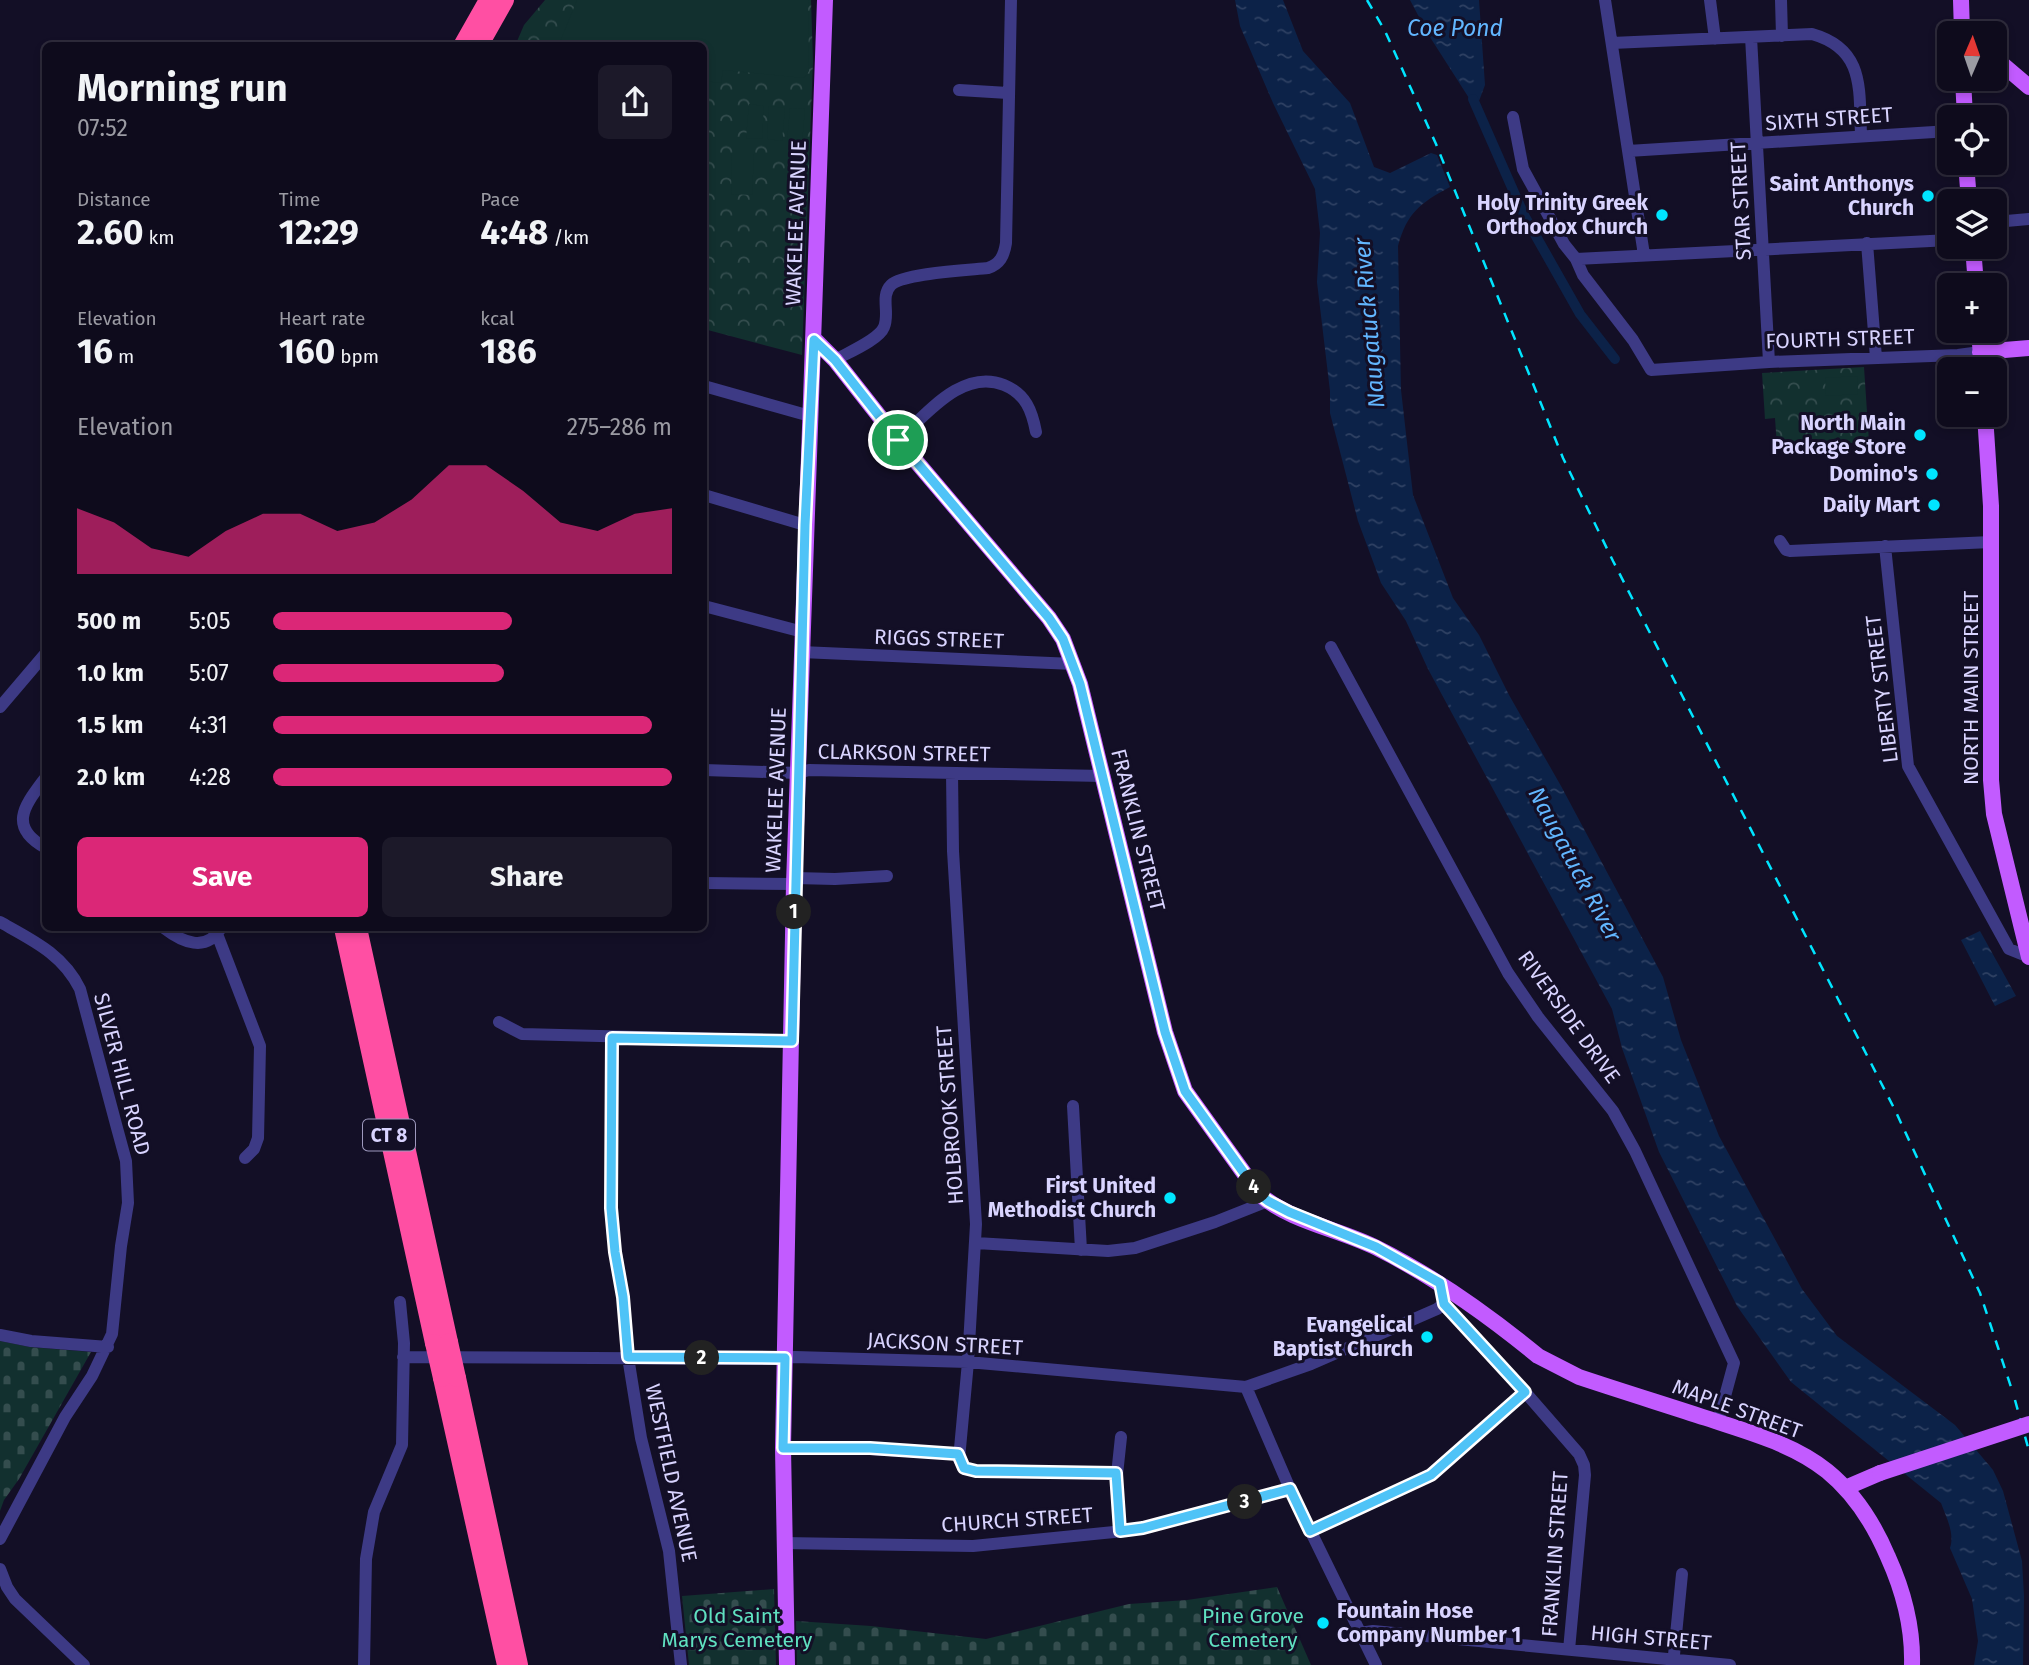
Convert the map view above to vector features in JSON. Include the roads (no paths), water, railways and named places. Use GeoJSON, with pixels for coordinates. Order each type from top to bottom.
{"type":"FeatureCollection","features":[{"type":"Feature","properties":{"kind":"highway"},"geometry":{"type":"LineString","coordinates":[[464,42],[488,0]]}},
{"type":"Feature","properties":{"kind":"highway"},"geometry":{"type":"LineString","coordinates":[[481,42],[505,0]]}},
{"type":"Feature","properties":{"kind":"highway","name":"CT 8"},"geometry":{"type":"LineString","coordinates":[[344,931],[442,1343]]}},
{"type":"Feature","properties":{"kind":"highway","name":"CT 8"},"geometry":{"type":"LineString","coordinates":[[359,931],[506,1665]]}},
{"type":"Feature","properties":{"kind":"highway","name":"CT 8"},"geometry":{"type":"LineString","coordinates":[[449,1378],[519,1665]]}},
{"type":"Feature","properties":{"kind":"main road","name":"WAKELEE AVENUE"},"geometry":{"type":"LineString","coordinates":[[787,1665],[783,1448],[794,881],[825,0]]}},
{"type":"Feature","properties":{"kind":"main road"},"geometry":{"type":"LineString","coordinates":[[1961,0],[1962,21]]}},
{"type":"Feature","properties":{"kind":"main road"},"geometry":{"type":"LineString","coordinates":[[2007,69],[2029,88]]}},
{"type":"Feature","properties":{"kind":"main road","name":"FRANKLIN STREET"},"geometry":{"type":"LineString","coordinates":[[814,340],[835,360],[898,440],[1049,618],[1063,639],[1074,663],[1165,1032],[1185,1091],[1259,1194],[1268,1201],[1376,1247],[1440,1283]]}},
{"type":"Feature","properties":{"kind":"main road"},"geometry":{"type":"LineString","coordinates":[[1980,343],[1981,357]]}},
{"type":"Feature","properties":{"kind":"main road","name":"FOURTH STREET"},"geometry":{"type":"LineString","coordinates":[[1980,352],[2029,348]]}},
{"type":"Feature","properties":{"kind":"main road","name":"NORTH MAIN STREET"},"geometry":{"type":"LineString","coordinates":[[1986,427],[1991,506],[1991,780],[1994,814],[2029,957]]}},
{"type":"Feature","properties":{"kind":"main road","name":"MAPLE STREET"},"geometry":{"type":"LineString","coordinates":[[1440,1283],[1538,1356],[1556,1366],[1579,1377],[1793,1449],[1821,1467],[1845,1488]]}},
{"type":"Feature","properties":{"kind":"main road"},"geometry":{"type":"LineString","coordinates":[[1912,1665],[1909,1628],[1892,1566],[1864,1512],[1845,1488],[1880,1473],[2029,1424]]}},
{"type":"Feature","properties":{"kind":"street"},"geometry":{"type":"LineString","coordinates":[[835,360],[883,330],[887,292],[894,282],[908,277],[988,268],[999,262],[1003,256],[1006,243],[1011,0]]}},
{"type":"Feature","properties":{"kind":"street"},"geometry":{"type":"LineString","coordinates":[[1605,0],[1644,255]]}},
{"type":"Feature","properties":{"kind":"street"},"geometry":{"type":"LineString","coordinates":[[1710,0],[1715,39]]}},
{"type":"Feature","properties":{"kind":"street"},"geometry":{"type":"LineString","coordinates":[[1781,0],[1783,36]]}},
{"type":"Feature","properties":{"kind":"street"},"geometry":{"type":"LineString","coordinates":[[1612,43],[1812,34],[1830,39],[1849,54],[1859,86],[1861,135]]}},
{"type":"Feature","properties":{"kind":"street","name":"STAR STREET"},"geometry":{"type":"LineString","coordinates":[[1751,37],[1769,362]]}},
{"type":"Feature","properties":{"kind":"street"},"geometry":{"type":"LineString","coordinates":[[959,90],[1008,93]]}},
{"type":"Feature","properties":{"kind":"street"},"geometry":{"type":"LineString","coordinates":[[1513,117],[1523,169],[1564,244],[1576,259],[1937,240]]}},
{"type":"Feature","properties":{"kind":"street","name":"SIXTH STREET"},"geometry":{"type":"LineString","coordinates":[[1628,151],[1937,132]]}},
{"type":"Feature","properties":{"kind":"street"},"geometry":{"type":"LineString","coordinates":[[2007,221],[2029,219]]}},
{"type":"Feature","properties":{"kind":"street"},"geometry":{"type":"LineString","coordinates":[[1867,243],[1876,358]]}},
{"type":"Feature","properties":{"kind":"street","name":"FOURTH STREET"},"geometry":{"type":"LineString","coordinates":[[1576,259],[1583,275],[1633,340],[1651,370],[1980,352]]}},
{"type":"Feature","properties":{"kind":"street"},"geometry":{"type":"LineString","coordinates":[[898,440],[951,394],[971,383],[981,382],[1000,384],[1018,394],[1031,411],[1036,432]]}},
{"type":"Feature","properties":{"kind":"street"},"geometry":{"type":"LineString","coordinates":[[707,387],[810,416]]}},
{"type":"Feature","properties":{"kind":"street"},"geometry":{"type":"LineString","coordinates":[[707,496],[805,525]]}},
{"type":"Feature","properties":{"kind":"street"},"geometry":{"type":"LineString","coordinates":[[1780,541],[1786,550],[1790,551],[1991,542]]}},
{"type":"Feature","properties":{"kind":"street","name":"LIBERTY STREET"},"geometry":{"type":"LineString","coordinates":[[1885,546],[1908,766],[2009,949],[2029,957]]}},
{"type":"Feature","properties":{"kind":"street"},"geometry":{"type":"LineString","coordinates":[[707,607],[803,632]]}},
{"type":"Feature","properties":{"kind":"street","name":"RIVERSIDE DRIVE"},"geometry":{"type":"LineString","coordinates":[[1331,647],[1508,973],[1538,1017],[1613,1111],[1635,1151],[1734,1363],[1718,1422]]}},
{"type":"Feature","properties":{"kind":"street","name":"RIGGS STREET"},"geometry":{"type":"LineString","coordinates":[[802,652],[1074,663]]}},
{"type":"Feature","properties":{"kind":"street"},"geometry":{"type":"LineString","coordinates":[[0,708],[42,658]]}},
{"type":"Feature","properties":{"kind":"street","name":"CLARKSON STREET"},"geometry":{"type":"LineString","coordinates":[[707,770],[1103,776]]}},
{"type":"Feature","properties":{"kind":"street","name":"HOLBROOK STREET"},"geometry":{"type":"LineString","coordinates":[[952,773],[953,851],[976,1244],[968,1362],[958,1454]]}},
{"type":"Feature","properties":{"kind":"street"},"geometry":{"type":"LineString","coordinates":[[42,782],[25,806],[22,818],[27,834],[42,846]]}},
{"type":"Feature","properties":{"kind":"street"},"geometry":{"type":"LineString","coordinates":[[707,883],[887,876]]}},
{"type":"Feature","properties":{"kind":"street","name":"SILVER HILL ROAD"},"geometry":{"type":"LineString","coordinates":[[0,922],[32,938],[48,950],[71,971],[76,980],[124,1146],[128,1203],[121,1246],[115,1323],[108,1347],[65,1417],[0,1539]]}},
{"type":"Feature","properties":{"kind":"street"},"geometry":{"type":"LineString","coordinates":[[169,931],[186,942],[205,941],[219,931],[260,1046],[258,1138],[254,1149],[245,1158]]}},
{"type":"Feature","properties":{"kind":"street"},"geometry":{"type":"LineString","coordinates":[[499,1022],[522,1034],[792,1041]]}},
{"type":"Feature","properties":{"kind":"street","name":"WESTFIELD AVENUE"},"geometry":{"type":"LineString","coordinates":[[612,1038],[611,1208],[615,1252],[640,1437],[669,1550],[681,1665]]}},
{"type":"Feature","properties":{"kind":"street"},"geometry":{"type":"LineString","coordinates":[[1073,1106],[1081,1250]]}},
{"type":"Feature","properties":{"kind":"street"},"geometry":{"type":"LineString","coordinates":[[976,1244],[1108,1251],[1145,1245],[1259,1207],[1268,1201]]}},
{"type":"Feature","properties":{"kind":"street"},"geometry":{"type":"LineString","coordinates":[[1440,1283],[1444,1304]]}},
{"type":"Feature","properties":{"kind":"street"},"geometry":{"type":"LineString","coordinates":[[363,1665],[366,1559],[374,1512],[402,1445],[404,1343],[400,1302]]}},
{"type":"Feature","properties":{"kind":"street","name":"JACKSON STREET"},"geometry":{"type":"LineString","coordinates":[[403,1357],[785,1358],[968,1362],[1246,1387],[1311,1364],[1444,1304]]}},
{"type":"Feature","properties":{"kind":"street","name":"FRANKLIN STREET"},"geometry":{"type":"LineString","coordinates":[[1444,1304],[1578,1454],[1585,1469],[1569,1650]]}},
{"type":"Feature","properties":{"kind":"street"},"geometry":{"type":"LineString","coordinates":[[0,1335],[31,1341],[108,1347]]}},
{"type":"Feature","properties":{"kind":"street"},"geometry":{"type":"LineString","coordinates":[[1246,1387],[1290,1489],[1377,1665]]}},
{"type":"Feature","properties":{"kind":"street"},"geometry":{"type":"LineString","coordinates":[[1310,1531],[1431,1475],[1525,1392]]}},
{"type":"Feature","properties":{"kind":"street"},"geometry":{"type":"LineString","coordinates":[[1120,1531],[1116,1473],[1121,1437]]}},
{"type":"Feature","properties":{"kind":"street"},"geometry":{"type":"LineString","coordinates":[[783,1448],[870,1448],[958,1454],[964,1468],[976,1471],[1116,1473]]}},
{"type":"Feature","properties":{"kind":"street","name":"CHURCH STREET"},"geometry":{"type":"LineString","coordinates":[[783,1543],[973,1546],[1120,1531],[1143,1528],[1290,1489]]}},
{"type":"Feature","properties":{"kind":"street"},"geometry":{"type":"LineString","coordinates":[[0,1569],[15,1599],[84,1665]]}},
{"type":"Feature","properties":{"kind":"street"},"geometry":{"type":"LineString","coordinates":[[1674,1663],[1682,1574]]}},
{"type":"Feature","properties":{"kind":"street","name":"HIGH STREET"},"geometry":{"type":"LineString","coordinates":[[1360,1633],[1373,1631],[1674,1663],[1730,1665]]}},
{"type":"Feature","properties":{"kind":"water","name":"Naugatuck River"},"geometry":{"type":"Polygon","coordinates":[[[1235,0],[1283,0],[1303,51],[1350,103],[1374,167],[1390,173],[1431,153],[1437,155],[1450,187],[1416,210],[1406,225],[1398,246],[1401,390],[1413,495],[1453,598],[1479,635],[1663,977],[1681,1040],[1719,1136],[1802,1289],[1837,1336],[1955,1425],[1993,1470],[2003,1491],[2022,1561],[2023,1665],[1974,1665],[1978,1641],[1972,1599],[1950,1548],[1951,1531],[1941,1503],[1791,1382],[1737,1306],[1659,1152],[1622,1048],[1612,1009],[1428,669],[1406,621],[1381,583],[1358,521],[1330,413],[1330,391],[1317,282],[1320,233],[1315,189],[1273,103],[1240,26],[1235,0]]]}},
{"type":"Feature","properties":{"kind":"water","name":"Coe Pond"},"geometry":{"type":"Polygon","coordinates":[[[1410,0],[1479,0],[1485,85],[1476,109],[1428,34],[1410,0]]]}},
{"type":"Feature","properties":{"kind":"water"},"geometry":{"type":"Polygon","coordinates":[[[1980,931],[2016,996],[1995,1006],[1961,940],[1980,931]]]}},
{"type":"Feature","properties":{"kind":"waterway"},"geometry":{"type":"LineString","coordinates":[[1473,99],[1524,215],[1580,314],[1615,359]]}},
{"type":"Feature","properties":{"kind":"railway"},"geometry":{"type":"LineString","coordinates":[[1367,0],[1385,31],[1436,144],[1563,458],[1613,561],[1895,1110],[1980,1293],[2012,1390]]}},
{"type":"Feature","properties":{"kind":"railway"},"geometry":{"type":"LineString","coordinates":[[2015,1400],[2029,1451]]}},
{"type":"Feature","properties":{"kind":"place","name":"Saint Anthonys Church"},"geometry":{"type":"Point","coordinates":[1928,196]}},
{"type":"Feature","properties":{"kind":"place","name":"Holy Trinity Greek Orthodox Church"},"geometry":{"type":"Point","coordinates":[1662,215]}},
{"type":"Feature","properties":{"kind":"place","name":"North Main Package Store"},"geometry":{"type":"Point","coordinates":[1920,435]}},
{"type":"Feature","properties":{"kind":"place","name":"Domino's"},"geometry":{"type":"Point","coordinates":[1932,474]}},
{"type":"Feature","properties":{"kind":"place","name":"Daily Mart"},"geometry":{"type":"Point","coordinates":[1934,505]}},
{"type":"Feature","properties":{"kind":"place","name":"First United Methodist Church"},"geometry":{"type":"Point","coordinates":[1170,1198]}},
{"type":"Feature","properties":{"kind":"place","name":"Evangelical Baptist Church"},"geometry":{"type":"Point","coordinates":[1427,1337]}},
{"type":"Feature","properties":{"kind":"place","name":"Fountain Hose Company Number 1"},"geometry":{"type":"Point","coordinates":[1323,1623]}},
{"type":"Feature","properties":{"kind":"park label","name":"Old Saint Marys Cemetery"},"geometry":{"type":"Point","coordinates":[737,1628]}},
{"type":"Feature","properties":{"kind":"park label","name":"Pine Grove Cemetery"},"geometry":{"type":"Point","coordinates":[1253,1628]}}]}
